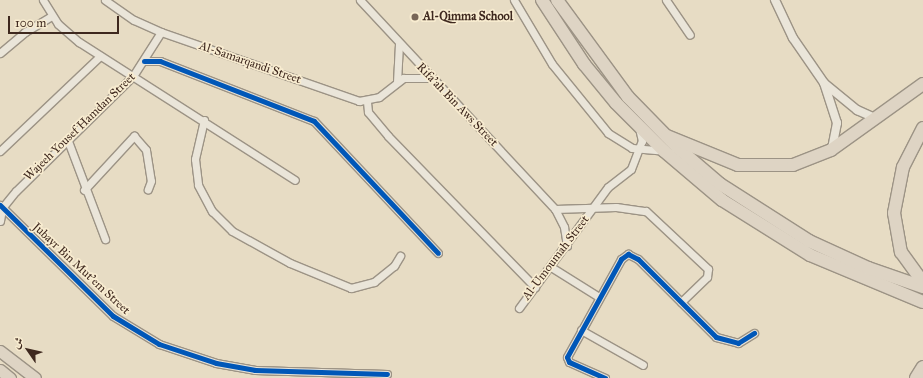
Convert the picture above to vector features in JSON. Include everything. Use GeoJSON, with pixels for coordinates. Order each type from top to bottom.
{"type":"FeatureCollection","features":[{"type":"Feature","properties":{"kind":"highway"},"geometry":{"type":"LineString","coordinates":[[542,0],[584,64],[639,127],[664,151],[722,200],[775,236],[834,267],[923,302]]}},
{"type":"Feature","properties":{"kind":"highway"},"geometry":{"type":"LineString","coordinates":[[557,0],[610,76],[665,136],[720,184],[784,227],[850,260],[923,287]]}},
{"type":"Feature","properties":{"kind":"highway"},"geometry":{"type":"LineString","coordinates":[[665,136],[715,158],[752,167],[793,165],[831,150],[923,84]]}},
{"type":"Feature","properties":{"kind":"highway"},"geometry":{"type":"LineString","coordinates":[[923,128],[903,167],[894,218],[901,252],[923,282]]}},
{"type":"Feature","properties":{"kind":"highway"},"geometry":{"type":"LineString","coordinates":[[911,298],[923,308]]}},
{"type":"Feature","properties":{"kind":"highway"},"geometry":{"type":"LineString","coordinates":[[0,351],[35,378]]}},
{"type":"Feature","properties":{"kind":"highway"},"geometry":{"type":"LineString","coordinates":[[916,378],[923,367]]}},
{"type":"Feature","properties":{"kind":"highway"},"geometry":{"type":"LineString","coordinates":[[0,370],[10,378]]}},
{"type":"Feature","properties":{"kind":"street"},"geometry":{"type":"LineString","coordinates":[[42,0],[52,16],[65,31],[100,56],[204,120],[295,180]]}},
{"type":"Feature","properties":{"kind":"street","name":"Al-Samarqandi Street"},"geometry":{"type":"LineString","coordinates":[[105,0],[134,20],[161,32],[367,102]]}},
{"type":"Feature","properties":{"kind":"street","name":"Rifa'ah Bin Aws Street"},"geometry":{"type":"LineString","coordinates":[[360,0],[430,78],[555,209],[564,227],[567,246]]}},
{"type":"Feature","properties":{"kind":"street"},"geometry":{"type":"LineString","coordinates":[[514,0],[549,60],[574,92],[614,138],[639,151],[664,151]]}},
{"type":"Feature","properties":{"kind":"street"},"geometry":{"type":"LineString","coordinates":[[666,0],[690,35]]}},
{"type":"Feature","properties":{"kind":"street"},"geometry":{"type":"LineString","coordinates":[[775,0],[793,38],[824,83],[857,110],[875,118]]}},
{"type":"Feature","properties":{"kind":"street"},"geometry":{"type":"LineString","coordinates":[[0,53],[24,32],[52,16]]}},
{"type":"Feature","properties":{"kind":"street","name":"Wajeeh Yousef Hamdan Street"},"geometry":{"type":"LineString","coordinates":[[1,206],[28,177],[68,141],[133,76],[144,61],[161,32]]}},
{"type":"Feature","properties":{"kind":"street"},"geometry":{"type":"LineString","coordinates":[[397,82],[399,43]]}},
{"type":"Feature","properties":{"kind":"street"},"geometry":{"type":"LineString","coordinates":[[0,151],[100,56]]}},
{"type":"Feature","properties":{"kind":"street"},"geometry":{"type":"LineString","coordinates":[[144,61],[160,61],[314,121],[438,253]]}},
{"type":"Feature","properties":{"kind":"street"},"geometry":{"type":"LineString","coordinates":[[430,78],[411,76],[397,82],[379,97],[367,102],[368,112],[388,136],[535,287]]}},
{"type":"Feature","properties":{"kind":"street"},"geometry":{"type":"LineString","coordinates":[[824,83],[837,123],[831,150]]}},
{"type":"Feature","properties":{"kind":"street"},"geometry":{"type":"LineString","coordinates":[[204,120],[195,171],[204,198],[222,222],[259,247],[307,271],[351,288],[366,286],[388,272],[400,256]]}},
{"type":"Feature","properties":{"kind":"street"},"geometry":{"type":"LineString","coordinates":[[639,127],[642,141],[639,151]]}},
{"type":"Feature","properties":{"kind":"street"},"geometry":{"type":"LineString","coordinates":[[84,190],[134,136],[146,150],[151,180],[148,189]]}},
{"type":"Feature","properties":{"kind":"street"},"geometry":{"type":"LineString","coordinates":[[68,141],[84,190],[105,239]]}},
{"type":"Feature","properties":{"kind":"street","name":"Al-Umoumah Street"},"geometry":{"type":"LineString","coordinates":[[519,308],[567,246],[608,187],[631,169],[639,151]]}},
{"type":"Feature","properties":{"kind":"street"},"geometry":{"type":"LineString","coordinates":[[0,222],[1,206]]}},
{"type":"Feature","properties":{"kind":"street","name":"Jubayr Bin Mut'em Street"},"geometry":{"type":"LineString","coordinates":[[1,206],[114,316],[159,344],[216,363],[260,371],[387,374]]}},
{"type":"Feature","properties":{"kind":"street"},"geometry":{"type":"LineString","coordinates":[[555,209],[594,209],[616,207],[646,211],[706,267],[707,277],[681,302]]}},
{"type":"Feature","properties":{"kind":"street"},"geometry":{"type":"LineString","coordinates":[[605,378],[567,361],[581,330],[621,259],[629,254],[722,340],[743,342],[754,333]]}},
{"type":"Feature","properties":{"kind":"street"},"geometry":{"type":"LineString","coordinates":[[551,267],[599,297]]}},
{"type":"Feature","properties":{"kind":"street"},"geometry":{"type":"LineString","coordinates":[[581,330],[643,365]]}},
{"type":"Feature","properties":{"kind":"cycle path"},"geometry":{"type":"LineString","coordinates":[[144,61],[160,61],[314,121],[438,253]]}},
{"type":"Feature","properties":{"kind":"cycle path"},"geometry":{"type":"LineString","coordinates":[[0,205],[113,316],[159,344],[216,363],[255,370],[387,374]]}},
{"type":"Feature","properties":{"kind":"cycle path"},"geometry":{"type":"LineString","coordinates":[[605,378],[569,362],[567,357],[621,259],[628,254],[638,259],[716,337],[738,343],[754,333]]}},
{"type":"Feature","properties":{"kind":"place","name":"Al-Qimma School"},"geometry":{"type":"Point","coordinates":[415,17]}}]}
